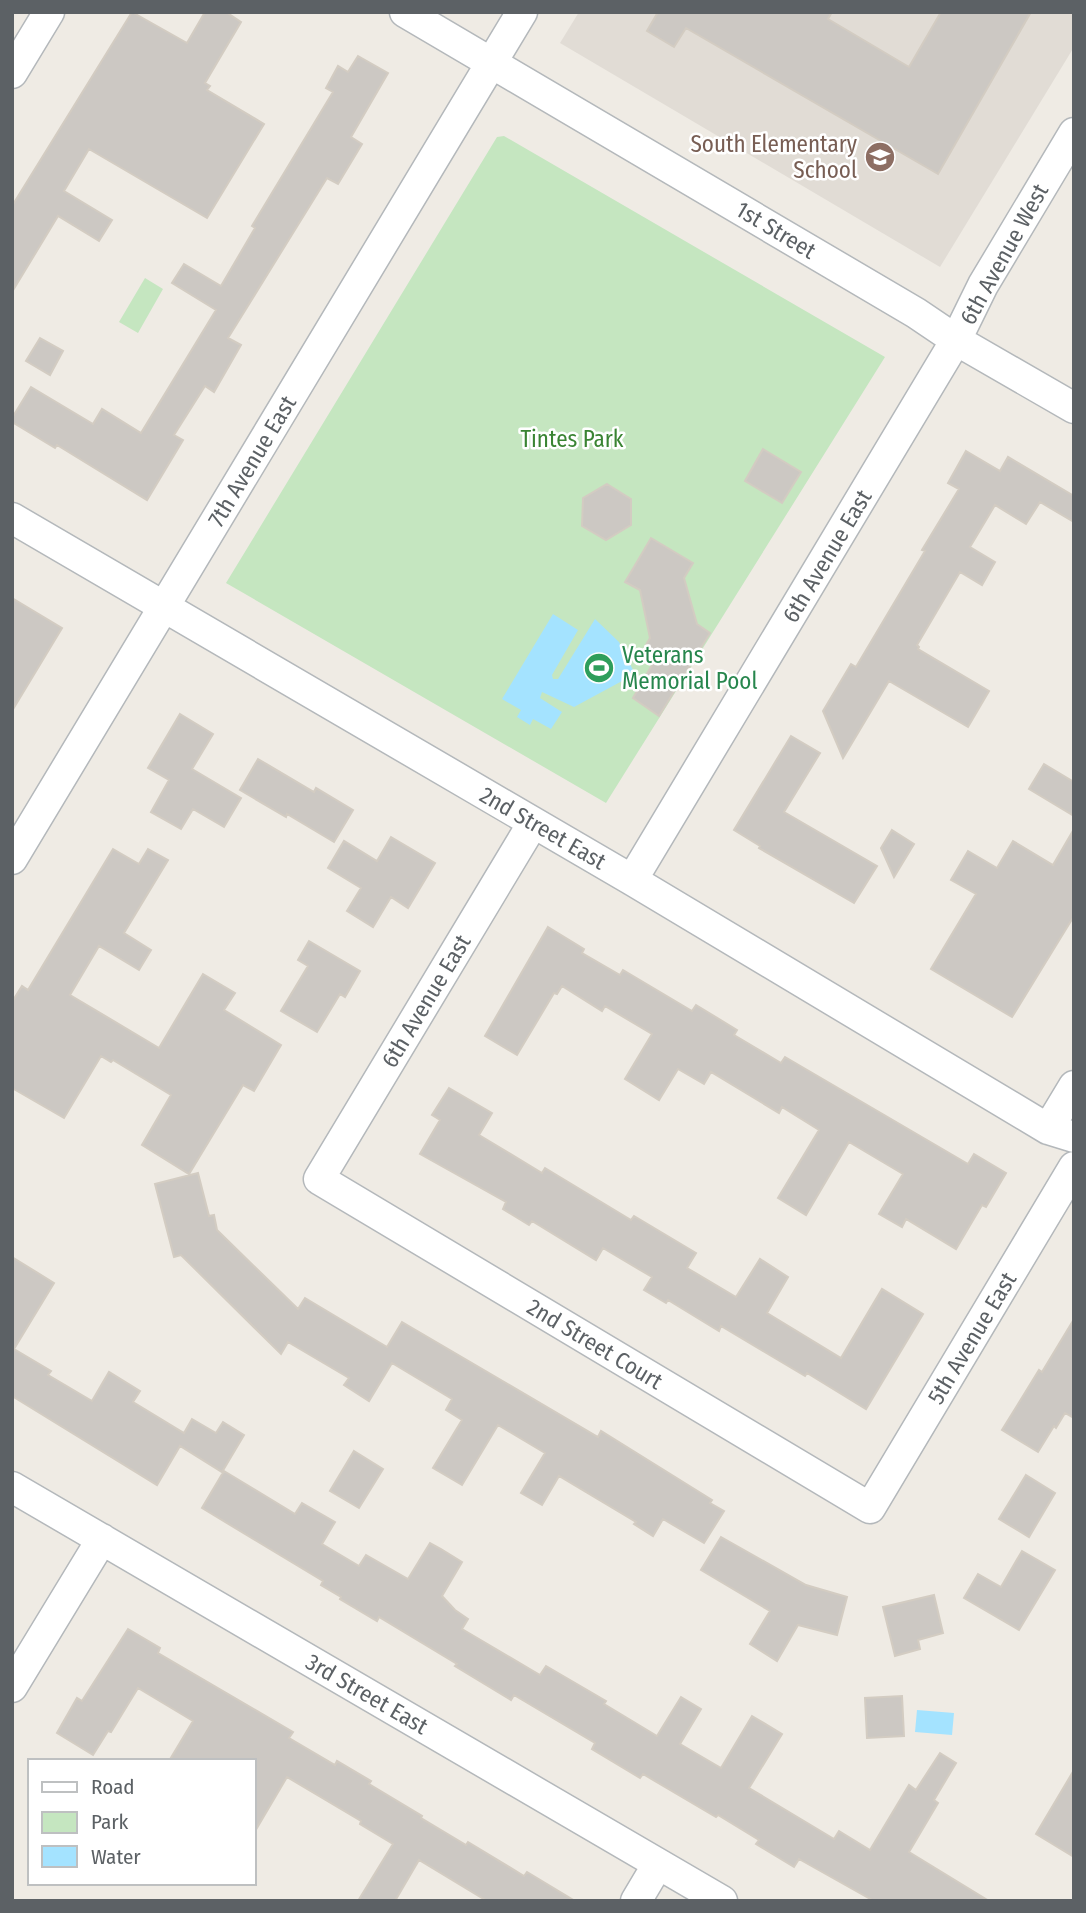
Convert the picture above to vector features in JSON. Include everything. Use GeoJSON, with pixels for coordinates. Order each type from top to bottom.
{"type":"FeatureCollection","features":[{"type":"Feature","properties":{"kind":"street"},"geometry":{"type":"LineString","coordinates":[[12,73],[49,12]]}},
{"type":"Feature","properties":{"kind":"street","name":"1st Street"},"geometry":{"type":"LineString","coordinates":[[405,12],[1074,408]]}},
{"type":"Feature","properties":{"kind":"street","name":"7th Avenue East"},"geometry":{"type":"LineString","coordinates":[[12,859],[522,12]]}},
{"type":"Feature","properties":{"kind":"street","name":"6th Avenue West"},"geometry":{"type":"LineString","coordinates":[[956,340],[983,285],[1074,133]]}},
{"type":"Feature","properties":{"kind":"street","name":"6th Avenue East"},"geometry":{"type":"LineString","coordinates":[[632,880],[956,340]]}},
{"type":"Feature","properties":{"kind":"street","name":"2nd Street East"},"geometry":{"type":"LineString","coordinates":[[12,518],[1061,1133]]}},
{"type":"Feature","properties":{"kind":"street","name":"6th Avenue East"},"geometry":{"type":"LineString","coordinates":[[319,1179],[533,823]]}},
{"type":"Feature","properties":{"kind":"street"},"geometry":{"type":"LineString","coordinates":[[1061,1133],[1074,1086]]}},
{"type":"Feature","properties":{"kind":"street","name":"5th Avenue East"},"geometry":{"type":"LineString","coordinates":[[870,1508],[1074,1167]]}},
{"type":"Feature","properties":{"kind":"street","name":"2nd Street Court"},"geometry":{"type":"LineString","coordinates":[[319,1179],[870,1508]]}},
{"type":"Feature","properties":{"kind":"street","name":"3rd Street East"},"geometry":{"type":"LineString","coordinates":[[12,1487],[722,1901]]}},
{"type":"Feature","properties":{"kind":"street"},"geometry":{"type":"LineString","coordinates":[[12,1687],[102,1539]]}},
{"type":"Feature","properties":{"kind":"street"},"geometry":{"type":"LineString","coordinates":[[636,1901],[658,1864]]}},
{"type":"Feature","properties":{"kind":"shaded area","name":"South Elementary School"},"geometry":{"type":"Polygon","coordinates":[[[579,12],[1074,12],[1074,47],[940,267],[560,43],[579,12]]]}},
{"type":"Feature","properties":{"kind":"green space","name":"Tintes Park"},"geometry":{"type":"Polygon","coordinates":[[[504,136],[885,357],[606,803],[226,583],[497,137],[504,136]]]}},
{"type":"Feature","properties":{"kind":"green space"},"geometry":{"type":"Polygon","coordinates":[[[145,278],[163,289],[138,333],[119,322],[145,278]]]}},
{"type":"Feature","properties":{"kind":"water","name":"Veterans Memorial Pool"},"geometry":{"type":"Polygon","coordinates":[[[553,614],[578,630],[552,675],[553,679],[558,679],[595,619],[619,642],[635,674],[574,707],[542,692],[540,698],[562,712],[551,729],[533,719],[530,725],[517,717],[521,710],[502,699],[553,614]]]}},
{"type":"Feature","properties":{"kind":"water"},"geometry":{"type":"Polygon","coordinates":[[[917,1710],[954,1713],[952,1735],[915,1732],[917,1710]]]}},
{"type":"Feature","properties":{"kind":"building"},"geometry":{"type":"Polygon","coordinates":[[[132,12],[187,43],[205,12],[226,12],[241,22],[205,83],[210,86],[207,90],[264,124],[207,218],[89,149],[64,191],[112,220],[99,241],[58,216],[12,292],[12,206],[132,12]]]}},
{"type":"Feature","properties":{"kind":"building"},"geometry":{"type":"Polygon","coordinates":[[[658,12],[832,12],[828,19],[909,67],[941,12],[1031,12],[938,174],[686,28],[674,47],[647,31],[658,12]]]}},
{"type":"Feature","properties":{"kind":"building"},"geometry":{"type":"Polygon","coordinates":[[[358,56],[388,73],[351,137],[362,144],[338,184],[327,178],[228,338],[241,345],[214,392],[205,386],[174,435],[183,440],[147,500],[57,445],[55,448],[12,422],[31,387],[93,424],[102,409],[141,433],[216,310],[172,283],[184,264],[221,286],[255,228],[252,226],[333,92],[326,88],[338,66],[348,72],[358,56]]]}},
{"type":"Feature","properties":{"kind":"building"},"geometry":{"type":"Polygon","coordinates":[[[40,338],[63,351],[50,375],[26,361],[40,338]]]}},
{"type":"Feature","properties":{"kind":"building"},"geometry":{"type":"Polygon","coordinates":[[[763,449],[801,472],[782,503],[745,481],[763,449]]]}},
{"type":"Feature","properties":{"kind":"building"},"geometry":{"type":"Polygon","coordinates":[[[966,451],[1000,471],[1008,457],[1074,496],[1074,522],[1040,502],[1026,524],[995,505],[970,547],[995,562],[982,585],[960,572],[917,645],[918,649],[989,691],[968,727],[889,681],[843,758],[823,711],[851,664],[856,667],[925,551],[922,550],[959,489],[948,483],[966,451]]]}},
{"type":"Feature","properties":{"kind":"building"},"geometry":{"type":"Polygon","coordinates":[[[607,484],[631,499],[631,525],[606,540],[582,526],[583,498],[607,484]]]}},
{"type":"Feature","properties":{"kind":"building"},"geometry":{"type":"Polygon","coordinates":[[[651,538],[693,563],[684,578],[697,624],[710,633],[659,716],[633,698],[656,658],[643,650],[650,638],[640,590],[625,582],[651,538]]]}},
{"type":"Feature","properties":{"kind":"building"},"geometry":{"type":"Polygon","coordinates":[[[12,598],[62,628],[12,711],[12,598]]]}},
{"type":"Feature","properties":{"kind":"building"},"geometry":{"type":"Polygon","coordinates":[[[180,714],[213,734],[192,769],[241,798],[224,827],[193,809],[181,829],[151,812],[169,780],[148,768],[180,714]]]}},
{"type":"Feature","properties":{"kind":"building"},"geometry":{"type":"Polygon","coordinates":[[[791,736],[820,753],[784,812],[877,866],[854,903],[759,848],[760,846],[734,830],[791,736]]]}},
{"type":"Feature","properties":{"kind":"building"},"geometry":{"type":"Polygon","coordinates":[[[258,759],[314,792],[316,788],[353,810],[334,842],[240,790],[258,759]]]}},
{"type":"Feature","properties":{"kind":"building"},"geometry":{"type":"Polygon","coordinates":[[[1044,764],[1074,782],[1074,816],[1029,789],[1044,764]]]}},
{"type":"Feature","properties":{"kind":"building"},"geometry":{"type":"Polygon","coordinates":[[[1074,829],[1074,916],[1012,1017],[931,969],[976,894],[951,880],[968,851],[997,868],[1013,841],[1053,865],[1074,829]]]}},
{"type":"Feature","properties":{"kind":"building"},"geometry":{"type":"Polygon","coordinates":[[[892,830],[914,844],[894,877],[881,848],[892,830]]]}},
{"type":"Feature","properties":{"kind":"building"},"geometry":{"type":"Polygon","coordinates":[[[391,837],[435,863],[408,908],[391,897],[373,927],[347,911],[361,888],[328,868],[344,841],[377,861],[391,837]]]}},
{"type":"Feature","properties":{"kind":"building"},"geometry":{"type":"Polygon","coordinates":[[[113,849],[139,864],[148,849],[168,860],[124,933],[151,950],[139,970],[99,946],[70,995],[159,1048],[203,974],[235,993],[224,1010],[281,1045],[254,1091],[243,1085],[189,1174],[142,1145],[171,1095],[113,1060],[111,1062],[101,1056],[64,1118],[12,1088],[12,1002],[22,986],[28,990],[113,849]]]}},
{"type":"Feature","properties":{"kind":"building"},"geometry":{"type":"Polygon","coordinates":[[[548,927],[584,949],[582,953],[620,975],[623,970],[692,1011],[696,1005],[737,1030],[734,1035],[781,1063],[785,1057],[968,1164],[974,1154],[1006,1173],[986,1207],[982,1205],[956,1249],[906,1219],[902,1227],[879,1214],[903,1174],[849,1142],[806,1215],[778,1198],[819,1130],[782,1107],[779,1113],[711,1072],[704,1084],[678,1069],[659,1100],[625,1079],[652,1034],[605,1006],[602,1011],[562,986],[557,994],[554,993],[517,1055],[485,1036],[548,927]]]}},
{"type":"Feature","properties":{"kind":"building"},"geometry":{"type":"Polygon","coordinates":[[[309,941],[360,971],[345,997],[340,994],[317,1032],[281,1011],[308,966],[298,960],[309,941]]]}},
{"type":"Feature","properties":{"kind":"building"},"geometry":{"type":"Polygon","coordinates":[[[449,1088],[492,1113],[479,1135],[542,1173],[545,1168],[631,1220],[634,1216],[696,1253],[687,1268],[736,1297],[760,1259],[788,1277],[767,1313],[841,1358],[882,1289],[923,1314],[866,1409],[721,1326],[719,1331],[668,1300],[666,1303],[644,1290],[652,1277],[603,1248],[596,1260],[532,1221],[529,1225],[503,1209],[506,1202],[420,1154],[440,1120],[432,1115],[449,1088]]]}},
{"type":"Feature","properties":{"kind":"building"},"geometry":{"type":"Polygon","coordinates":[[[198,1173],[209,1216],[214,1215],[217,1230],[298,1309],[305,1298],[387,1347],[402,1322],[598,1437],[601,1431],[712,1500],[710,1503],[724,1511],[704,1543],[663,1519],[653,1536],[634,1524],[636,1522],[559,1476],[542,1505],[521,1493],[545,1453],[498,1425],[462,1485],[433,1468],[462,1420],[446,1410],[452,1399],[392,1363],[369,1401],[344,1385],[349,1378],[288,1342],[281,1354],[181,1255],[174,1257],[155,1184],[198,1173]]]}},
{"type":"Feature","properties":{"kind":"building"},"geometry":{"type":"Polygon","coordinates":[[[12,1257],[54,1283],[14,1349],[51,1371],[48,1375],[92,1401],[109,1372],[140,1391],[133,1402],[184,1433],[192,1419],[216,1433],[223,1422],[244,1435],[222,1472],[180,1446],[157,1485],[12,1396],[12,1257]]]}},
{"type":"Feature","properties":{"kind":"building"},"geometry":{"type":"Polygon","coordinates":[[[1074,1319],[1074,1418],[1065,1413],[1038,1452],[1002,1430],[1074,1319]]]}},
{"type":"Feature","properties":{"kind":"building"},"geometry":{"type":"Polygon","coordinates":[[[354,1451],[383,1469],[359,1508],[330,1491],[354,1451]]]}},
{"type":"Feature","properties":{"kind":"building"},"geometry":{"type":"Polygon","coordinates":[[[224,1471],[295,1514],[302,1503],[335,1522],[322,1544],[359,1566],[366,1555],[408,1579],[430,1543],[441,1549],[462,1562],[442,1596],[468,1619],[462,1629],[540,1675],[546,1666],[606,1701],[604,1704],[657,1736],[681,1697],[701,1709],[680,1744],[721,1768],[752,1716],[782,1734],[749,1788],[834,1839],[839,1831],[870,1850],[909,1785],[916,1790],[940,1753],[956,1763],[934,1800],[938,1803],[909,1852],[989,1901],[874,1901],[799,1859],[794,1867],[756,1844],[759,1840],[718,1815],[716,1817],[643,1774],[640,1778],[592,1749],[595,1743],[514,1695],[511,1700],[379,1617],[377,1621],[340,1599],[341,1597],[321,1585],[323,1581],[202,1508],[224,1471]]]}},
{"type":"Feature","properties":{"kind":"building"},"geometry":{"type":"Polygon","coordinates":[[[1026,1475],[1055,1493],[1029,1537],[999,1519],[1026,1475]]]}},
{"type":"Feature","properties":{"kind":"building"},"geometry":{"type":"Polygon","coordinates":[[[721,1537],[806,1585],[847,1597],[837,1635],[798,1625],[777,1661],[750,1644],[770,1611],[701,1570],[721,1537]]]}},
{"type":"Feature","properties":{"kind":"building"},"geometry":{"type":"Polygon","coordinates":[[[1022,1551],[1055,1570],[1019,1630],[964,1598],[978,1574],[1001,1587],[1022,1551]]]}},
{"type":"Feature","properties":{"kind":"building"},"geometry":{"type":"Polygon","coordinates":[[[934,1595],[943,1633],[918,1640],[920,1649],[895,1656],[883,1607],[934,1595]]]}},
{"type":"Feature","properties":{"kind":"building"},"geometry":{"type":"Polygon","coordinates":[[[128,1629],[160,1648],[158,1653],[293,1732],[289,1738],[335,1765],[337,1761],[371,1781],[369,1784],[466,1845],[468,1842],[524,1876],[527,1872],[575,1901],[487,1901],[419,1860],[395,1901],[358,1901],[393,1844],[360,1824],[361,1821],[287,1777],[256,1830],[256,1759],[170,1759],[193,1721],[138,1688],[111,1732],[108,1731],[93,1755],[57,1733],[77,1698],[82,1701],[128,1629]]]}},
{"type":"Feature","properties":{"kind":"building"},"geometry":{"type":"Polygon","coordinates":[[[902,1696],[904,1736],[867,1738],[865,1698],[902,1696]]]}},
{"type":"Feature","properties":{"kind":"building"},"geometry":{"type":"Polygon","coordinates":[[[1074,1770],[1074,1857],[1036,1834],[1074,1770]]]}},
{"type":"Feature","properties":{"kind":"place","name":"South Elementary School"},"geometry":{"type":"Point","coordinates":[880,157]}},
{"type":"Feature","properties":{"kind":"place","name":"Veterans Memorial Pool"},"geometry":{"type":"Point","coordinates":[599,668]}}]}
